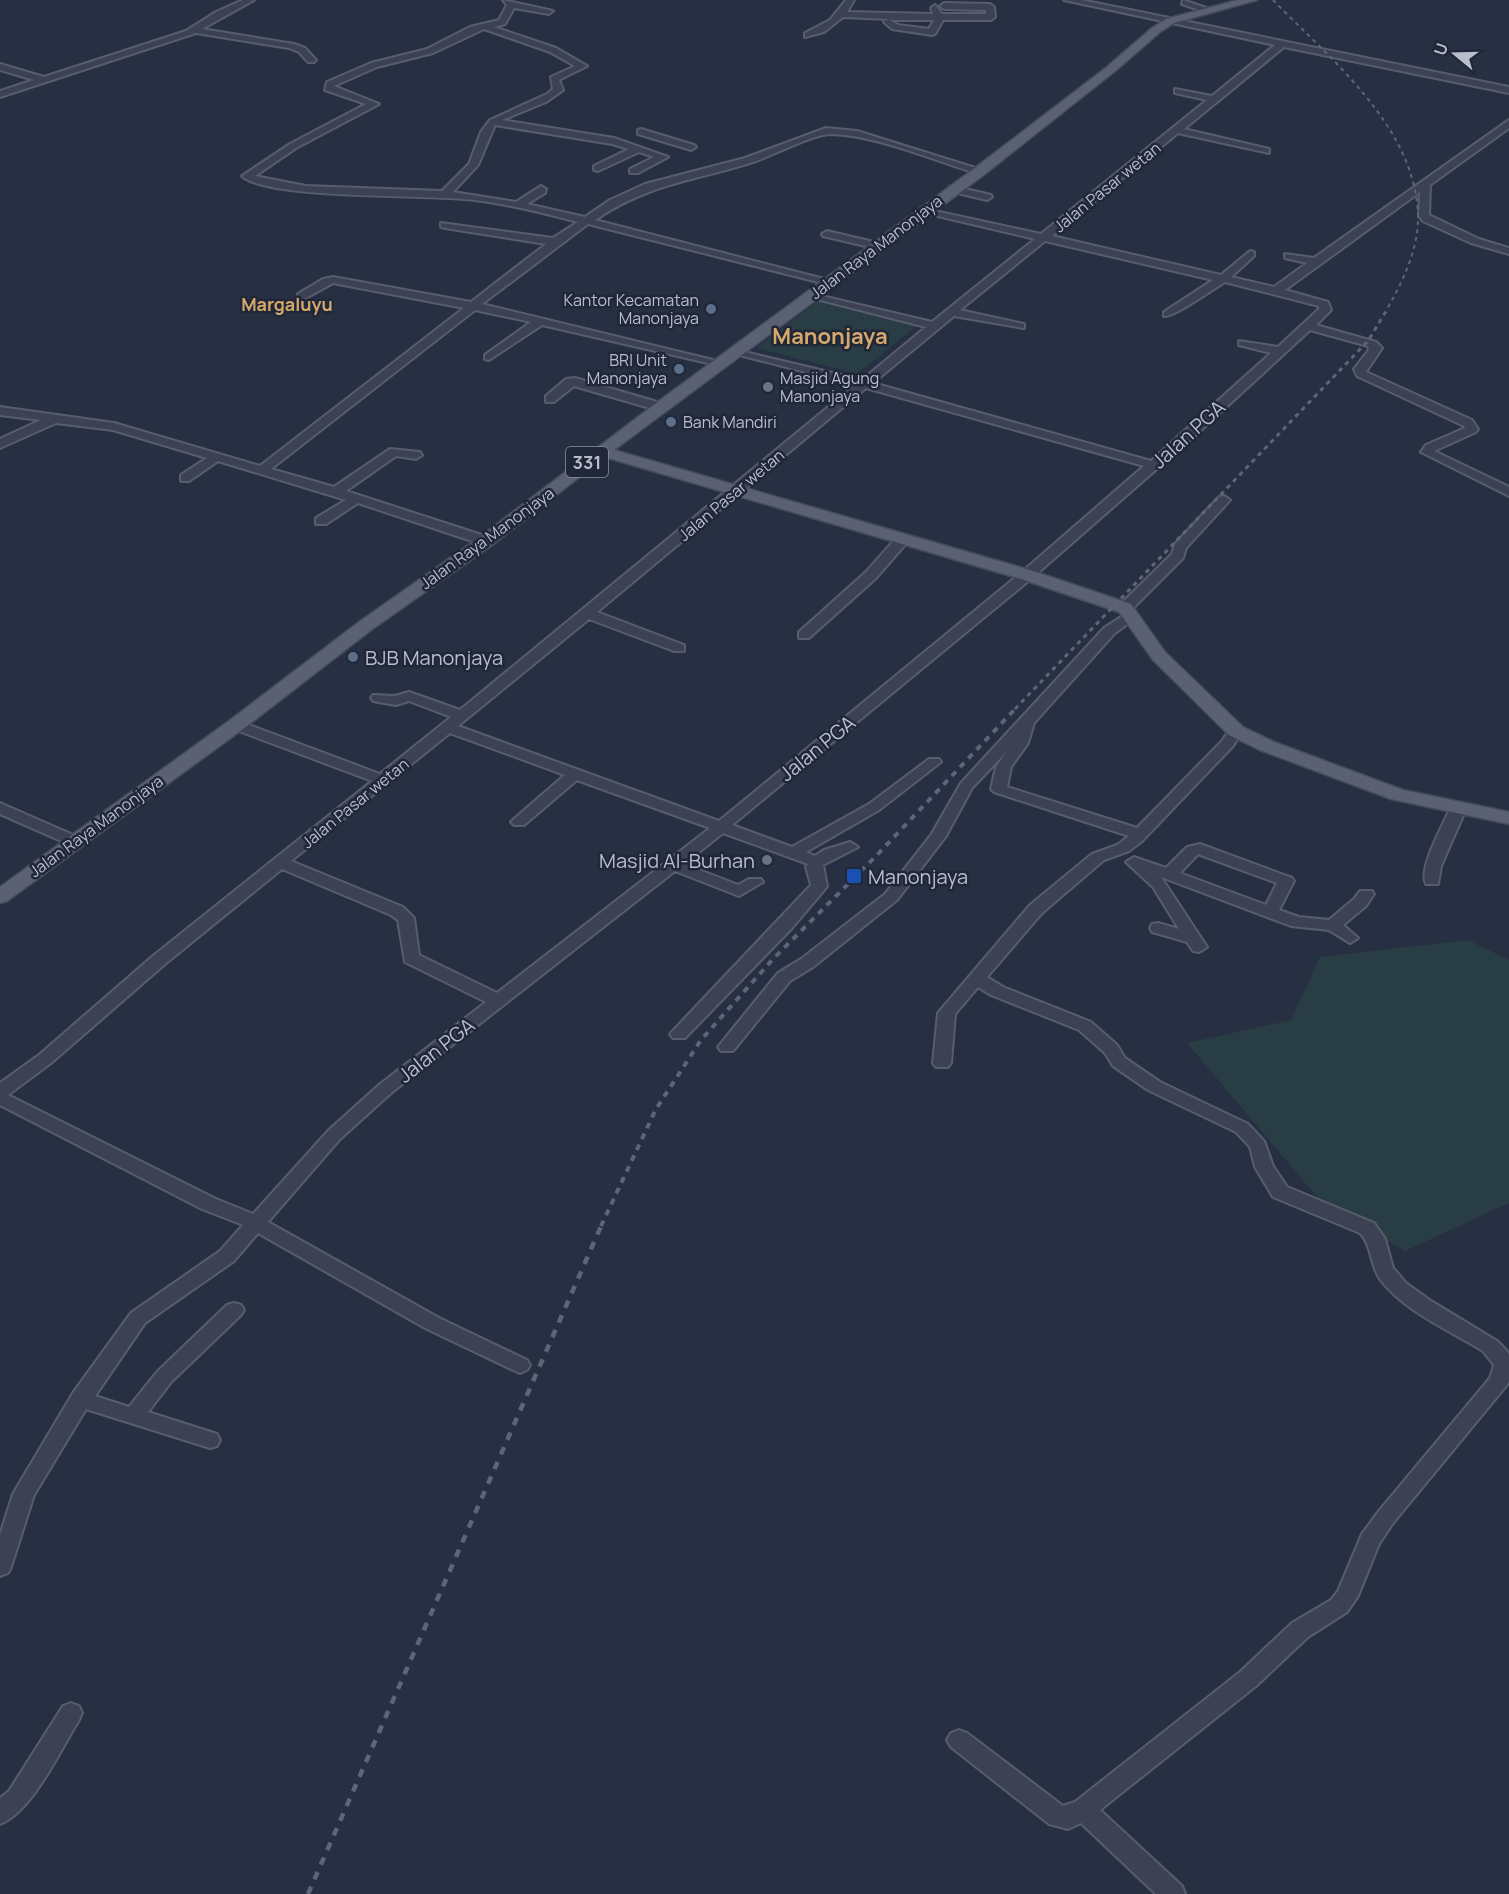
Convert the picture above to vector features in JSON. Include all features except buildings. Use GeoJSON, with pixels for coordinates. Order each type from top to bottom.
{"type":"FeatureCollection","features":[{"type":"Feature","properties":{"kind":"main road"},"geometry":{"type":"LineString","coordinates":[[1170,21],[1251,0]]}},
{"type":"Feature","properties":{"kind":"main road","name":"Jalan Raya Manonjaya"},"geometry":{"type":"LineString","coordinates":[[0,897],[236,725],[365,626],[486,541],[717,364],[980,171],[1170,21]]}},
{"type":"Feature","properties":{"kind":"main road"},"geometry":{"type":"LineString","coordinates":[[602,451],[1027,576],[1127,612],[1166,664],[1236,731],[1267,746],[1398,795],[1509,818]]}},
{"type":"Feature","properties":{"kind":"street"},"geometry":{"type":"LineString","coordinates":[[0,94],[195,30],[219,14],[250,0]]}},
{"type":"Feature","properties":{"kind":"street"},"geometry":{"type":"LineString","coordinates":[[1068,0],[1509,90]]}},
{"type":"Feature","properties":{"kind":"street"},"geometry":{"type":"LineString","coordinates":[[811,34],[844,25],[831,23],[853,2]]}},
{"type":"Feature","properties":{"kind":"street"},"geometry":{"type":"LineString","coordinates":[[1115,10],[1127,2]]}},
{"type":"Feature","properties":{"kind":"street"},"geometry":{"type":"LineString","coordinates":[[1185,2],[1208,10]]}},
{"type":"Feature","properties":{"kind":"street"},"geometry":{"type":"LineString","coordinates":[[549,11],[509,3],[502,21],[474,29],[430,51],[374,65],[330,84],[328,88],[374,104],[300,142],[248,176],[261,182],[306,189],[476,197],[519,205],[830,282]]}},
{"type":"Feature","properties":{"kind":"street"},"geometry":{"type":"LineString","coordinates":[[842,14],[939,18],[991,16],[992,10],[990,7],[941,4],[922,6]]}},
{"type":"Feature","properties":{"kind":"street"},"geometry":{"type":"LineString","coordinates":[[894,6],[892,17],[887,20],[890,25],[929,32],[934,31],[941,4]]}},
{"type":"Feature","properties":{"kind":"street"},"geometry":{"type":"LineString","coordinates":[[955,6],[958,17]]}},
{"type":"Feature","properties":{"kind":"street"},"geometry":{"type":"LineString","coordinates":[[445,195],[476,160],[481,136],[493,122],[513,110],[552,96],[558,90],[554,79],[582,66],[553,50],[487,27]]}},
{"type":"Feature","properties":{"kind":"street"},"geometry":{"type":"LineString","coordinates":[[195,30],[291,46],[302,50],[311,60]]}},
{"type":"Feature","properties":{"kind":"street","name":"Jalan Pasar wetan"},"geometry":{"type":"LineString","coordinates":[[0,1092],[45,1059],[159,960],[588,614],[934,326],[1282,44]]}},
{"type":"Feature","properties":{"kind":"street"},"geometry":{"type":"LineString","coordinates":[[0,67],[44,80]]}},
{"type":"Feature","properties":{"kind":"street"},"geometry":{"type":"LineString","coordinates":[[1178,91],[1214,99]]}},
{"type":"Feature","properties":{"kind":"street"},"geometry":{"type":"LineString","coordinates":[[493,122],[614,141],[663,157],[688,175]]}},
{"type":"Feature","properties":{"kind":"street"},"geometry":{"type":"LineString","coordinates":[[926,210],[1276,291],[1509,123]]}},
{"type":"Feature","properties":{"kind":"street"},"geometry":{"type":"LineString","coordinates":[[262,470],[555,242],[584,221],[631,193],[688,175],[749,160],[817,134],[837,130],[854,133],[980,171]]}},
{"type":"Feature","properties":{"kind":"street"},"geometry":{"type":"LineString","coordinates":[[1177,130],[1265,151]]}},
{"type":"Feature","properties":{"kind":"street"},"geometry":{"type":"LineString","coordinates":[[641,132],[691,147]]}},
{"type":"Feature","properties":{"kind":"street"},"geometry":{"type":"LineString","coordinates":[[634,171],[663,157],[704,143]]}},
{"type":"Feature","properties":{"kind":"street"},"geometry":{"type":"LineString","coordinates":[[598,168],[638,149]]}},
{"type":"Feature","properties":{"kind":"street"},"geometry":{"type":"LineString","coordinates":[[1425,183],[1424,216],[1427,219],[1475,241],[1509,251]]}},
{"type":"Feature","properties":{"kind":"street"},"geometry":{"type":"LineString","coordinates":[[519,205],[541,191],[540,189]]}},
{"type":"Feature","properties":{"kind":"street"},"geometry":{"type":"LineString","coordinates":[[953,189],[987,196]]}},
{"type":"Feature","properties":{"kind":"street"},"geometry":{"type":"LineString","coordinates":[[446,225],[555,242]]}},
{"type":"Feature","properties":{"kind":"street"},"geometry":{"type":"LineString","coordinates":[[827,234],[878,246]]}},
{"type":"Feature","properties":{"kind":"street"},"geometry":{"type":"LineString","coordinates":[[1168,314],[1186,300],[1223,279],[1250,255]]}},
{"type":"Feature","properties":{"kind":"street"},"geometry":{"type":"LineString","coordinates":[[1289,256],[1316,262]]}},
{"type":"Feature","properties":{"kind":"street"},"geometry":{"type":"LineString","coordinates":[[302,296],[331,280],[472,305],[717,364]]}},
{"type":"Feature","properties":{"kind":"street","name":"Jalan PGA"},"geometry":{"type":"LineString","coordinates":[[0,1567],[24,1494],[80,1400],[138,1318],[227,1256],[334,1135],[385,1089],[721,826],[1027,576],[1325,309],[1324,304],[1276,291]]}},
{"type":"Feature","properties":{"kind":"street"},"geometry":{"type":"LineString","coordinates":[[813,295],[934,326]]}},
{"type":"Feature","properties":{"kind":"street"},"geometry":{"type":"LineString","coordinates":[[953,312],[1020,326]]}},
{"type":"Feature","properties":{"kind":"street"},"geometry":{"type":"LineString","coordinates":[[489,357],[539,322]]}},
{"type":"Feature","properties":{"kind":"street"},"geometry":{"type":"LineString","coordinates":[[1308,326],[1372,344],[1376,348],[1359,369],[1361,374],[1468,423],[1472,429],[1430,448],[1428,452],[1509,492]]}},
{"type":"Feature","properties":{"kind":"street"},"geometry":{"type":"LineString","coordinates":[[1243,343],[1279,351]]}},
{"type":"Feature","properties":{"kind":"street"},"geometry":{"type":"LineString","coordinates":[[736,351],[864,384],[1153,465]]}},
{"type":"Feature","properties":{"kind":"street"},"geometry":{"type":"LineString","coordinates":[[550,399],[570,382],[574,382],[660,407]]}},
{"type":"Feature","properties":{"kind":"street"},"geometry":{"type":"LineString","coordinates":[[0,411],[114,427],[336,492],[486,541]]}},
{"type":"Feature","properties":{"kind":"street"},"geometry":{"type":"LineString","coordinates":[[0,444],[54,419]]}},
{"type":"Feature","properties":{"kind":"street"},"geometry":{"type":"LineString","coordinates":[[336,492],[394,452],[416,455]]}},
{"type":"Feature","properties":{"kind":"street"},"geometry":{"type":"LineString","coordinates":[[185,478],[218,456]]}},
{"type":"Feature","properties":{"kind":"street"},"geometry":{"type":"LineString","coordinates":[[321,521],[356,499]]}},
{"type":"Feature","properties":{"kind":"street"},"geometry":{"type":"LineString","coordinates":[[727,1047],[784,977],[807,963],[891,897],[938,836],[966,786],[1127,612],[1178,555],[1180,547],[1224,500]]}},
{"type":"Feature","properties":{"kind":"street"},"geometry":{"type":"LineString","coordinates":[[804,635],[871,574],[903,539]]}},
{"type":"Feature","properties":{"kind":"street"},"geometry":{"type":"LineString","coordinates":[[588,614],[679,648]]}},
{"type":"Feature","properties":{"kind":"street"},"geometry":{"type":"LineString","coordinates":[[378,698],[396,700],[409,696],[462,716]]}},
{"type":"Feature","properties":{"kind":"street"},"geometry":{"type":"LineString","coordinates":[[1029,720],[1021,743],[1004,767],[999,789],[1108,826],[1140,834]]}},
{"type":"Feature","properties":{"kind":"street"},"geometry":{"type":"LineString","coordinates":[[236,725],[383,780]]}},
{"type":"Feature","properties":{"kind":"street"},"geometry":{"type":"LineString","coordinates":[[447,727],[817,862]]}},
{"type":"Feature","properties":{"kind":"street"},"geometry":{"type":"LineString","coordinates":[[942,1063],[945,1017],[1036,909],[1098,857],[1123,849],[1140,834],[1227,744],[1236,731]]}},
{"type":"Feature","properties":{"kind":"street"},"geometry":{"type":"LineString","coordinates":[[793,853],[874,807],[934,762]]}},
{"type":"Feature","properties":{"kind":"street"},"geometry":{"type":"LineString","coordinates":[[519,822],[576,773]]}},
{"type":"Feature","properties":{"kind":"street"},"geometry":{"type":"LineString","coordinates":[[0,808],[74,841]]}},
{"type":"Feature","properties":{"kind":"street"},"geometry":{"type":"LineString","coordinates":[[1432,881],[1433,866],[1458,809]]}},
{"type":"Feature","properties":{"kind":"street"},"geometry":{"type":"LineString","coordinates":[[679,1034],[702,1008],[738,975],[815,891],[819,886],[814,867],[817,862],[830,853],[850,847]]}},
{"type":"Feature","properties":{"kind":"street"},"geometry":{"type":"LineString","coordinates":[[1123,849],[1159,884],[1196,943],[1158,928]]}},
{"type":"Feature","properties":{"kind":"street"},"geometry":{"type":"LineString","coordinates":[[1171,873],[1195,849],[1211,853],[1287,882],[1271,910]]}},
{"type":"Feature","properties":{"kind":"street"},"geometry":{"type":"LineString","coordinates":[[282,862],[397,911],[406,918],[411,958],[499,1001]]}},
{"type":"Feature","properties":{"kind":"street"},"geometry":{"type":"LineString","coordinates":[[1134,862],[1171,873],[1297,921],[1333,925],[1350,938]]}},
{"type":"Feature","properties":{"kind":"street"},"geometry":{"type":"LineString","coordinates":[[671,864],[739,891],[755,882]]}},
{"type":"Feature","properties":{"kind":"street"},"geometry":{"type":"LineString","coordinates":[[1333,925],[1346,912],[1361,903],[1366,894]]}},
{"type":"Feature","properties":{"kind":"street"},"geometry":{"type":"LineString","coordinates":[[959,1740],[1058,1816],[1068,1818],[1083,1810],[1248,1679],[1299,1630],[1339,1606],[1347,1596],[1370,1540],[1499,1381],[1504,1365],[1495,1350],[1416,1300],[1389,1278],[1381,1265],[1376,1236],[1367,1227],[1280,1192],[1264,1167],[1258,1145],[1242,1128],[1154,1086],[1119,1062],[1111,1049],[1085,1026],[997,991],[977,979]]}},
{"type":"Feature","properties":{"kind":"street"},"geometry":{"type":"LineString","coordinates":[[0,1098],[209,1204],[259,1220],[432,1323],[520,1365]]}},
{"type":"Feature","properties":{"kind":"street"},"geometry":{"type":"LineString","coordinates":[[134,1415],[164,1377],[234,1310]]}},
{"type":"Feature","properties":{"kind":"street"},"geometry":{"type":"LineString","coordinates":[[80,1400],[210,1440]]}},
{"type":"Feature","properties":{"kind":"street"},"geometry":{"type":"LineString","coordinates":[[0,1813],[18,1798],[71,1713]]}},
{"type":"Feature","properties":{"kind":"street"},"geometry":{"type":"LineString","coordinates":[[1083,1810],[1128,1849],[1173,1894]]}},
{"type":"Feature","properties":{"kind":"shaded area"},"geometry":{"type":"Polygon","coordinates":[[[819,300],[918,325],[857,374],[756,348],[819,300]]]}},
{"type":"Feature","properties":{"kind":"shaded area"},"geometry":{"type":"Polygon","coordinates":[[[1468,940],[1509,960],[1509,1203],[1405,1251],[1322,1203],[1187,1043],[1291,1020],[1320,957],[1468,940]]]}},
{"type":"Feature","properties":{"kind":"railway"},"geometry":{"type":"LineString","coordinates":[[1273,0],[1366,96],[1386,123],[1402,152],[1413,183],[1418,227],[1409,264],[1387,309]]}},
{"type":"Feature","properties":{"kind":"railway"},"geometry":{"type":"LineString","coordinates":[[1015,709],[1368,341],[1388,308]]}},
{"type":"Feature","properties":{"kind":"railway"},"geometry":{"type":"LineString","coordinates":[[601,1226],[656,1109],[701,1040],[773,959],[876,856],[1017,707]]}},
{"type":"Feature","properties":{"kind":"railway"},"geometry":{"type":"LineString","coordinates":[[308,1894],[602,1224]]}},
{"type":"Feature","properties":{"kind":"place","name":"Kantor Kecamatan Manonjaya"},"geometry":{"type":"Point","coordinates":[711,309]}},
{"type":"Feature","properties":{"kind":"place","name":"BRI Unit Manonjaya"},"geometry":{"type":"Point","coordinates":[679,369]}},
{"type":"Feature","properties":{"kind":"place","name":"Masjid Agung Manonjaya"},"geometry":{"type":"Point","coordinates":[768,387]}},
{"type":"Feature","properties":{"kind":"place","name":"Bank Mandiri"},"geometry":{"type":"Point","coordinates":[671,422]}},
{"type":"Feature","properties":{"kind":"place","name":"BJB Manonjaya"},"geometry":{"type":"Point","coordinates":[353,657]}},
{"type":"Feature","properties":{"kind":"place","name":"Masjid Al-Burhan"},"geometry":{"type":"Point","coordinates":[767,860]}},
{"type":"Feature","properties":{"kind":"place","name":"Manonjaya"},"geometry":{"type":"Point","coordinates":[854,876]}},
{"type":"Feature","properties":{"kind":"district","name":"Margaluyu"},"geometry":{"type":"Point","coordinates":[287,304]}},
{"type":"Feature","properties":{"kind":"district","name":"Manonjaya"},"geometry":{"type":"Point","coordinates":[830,336]}}]}
